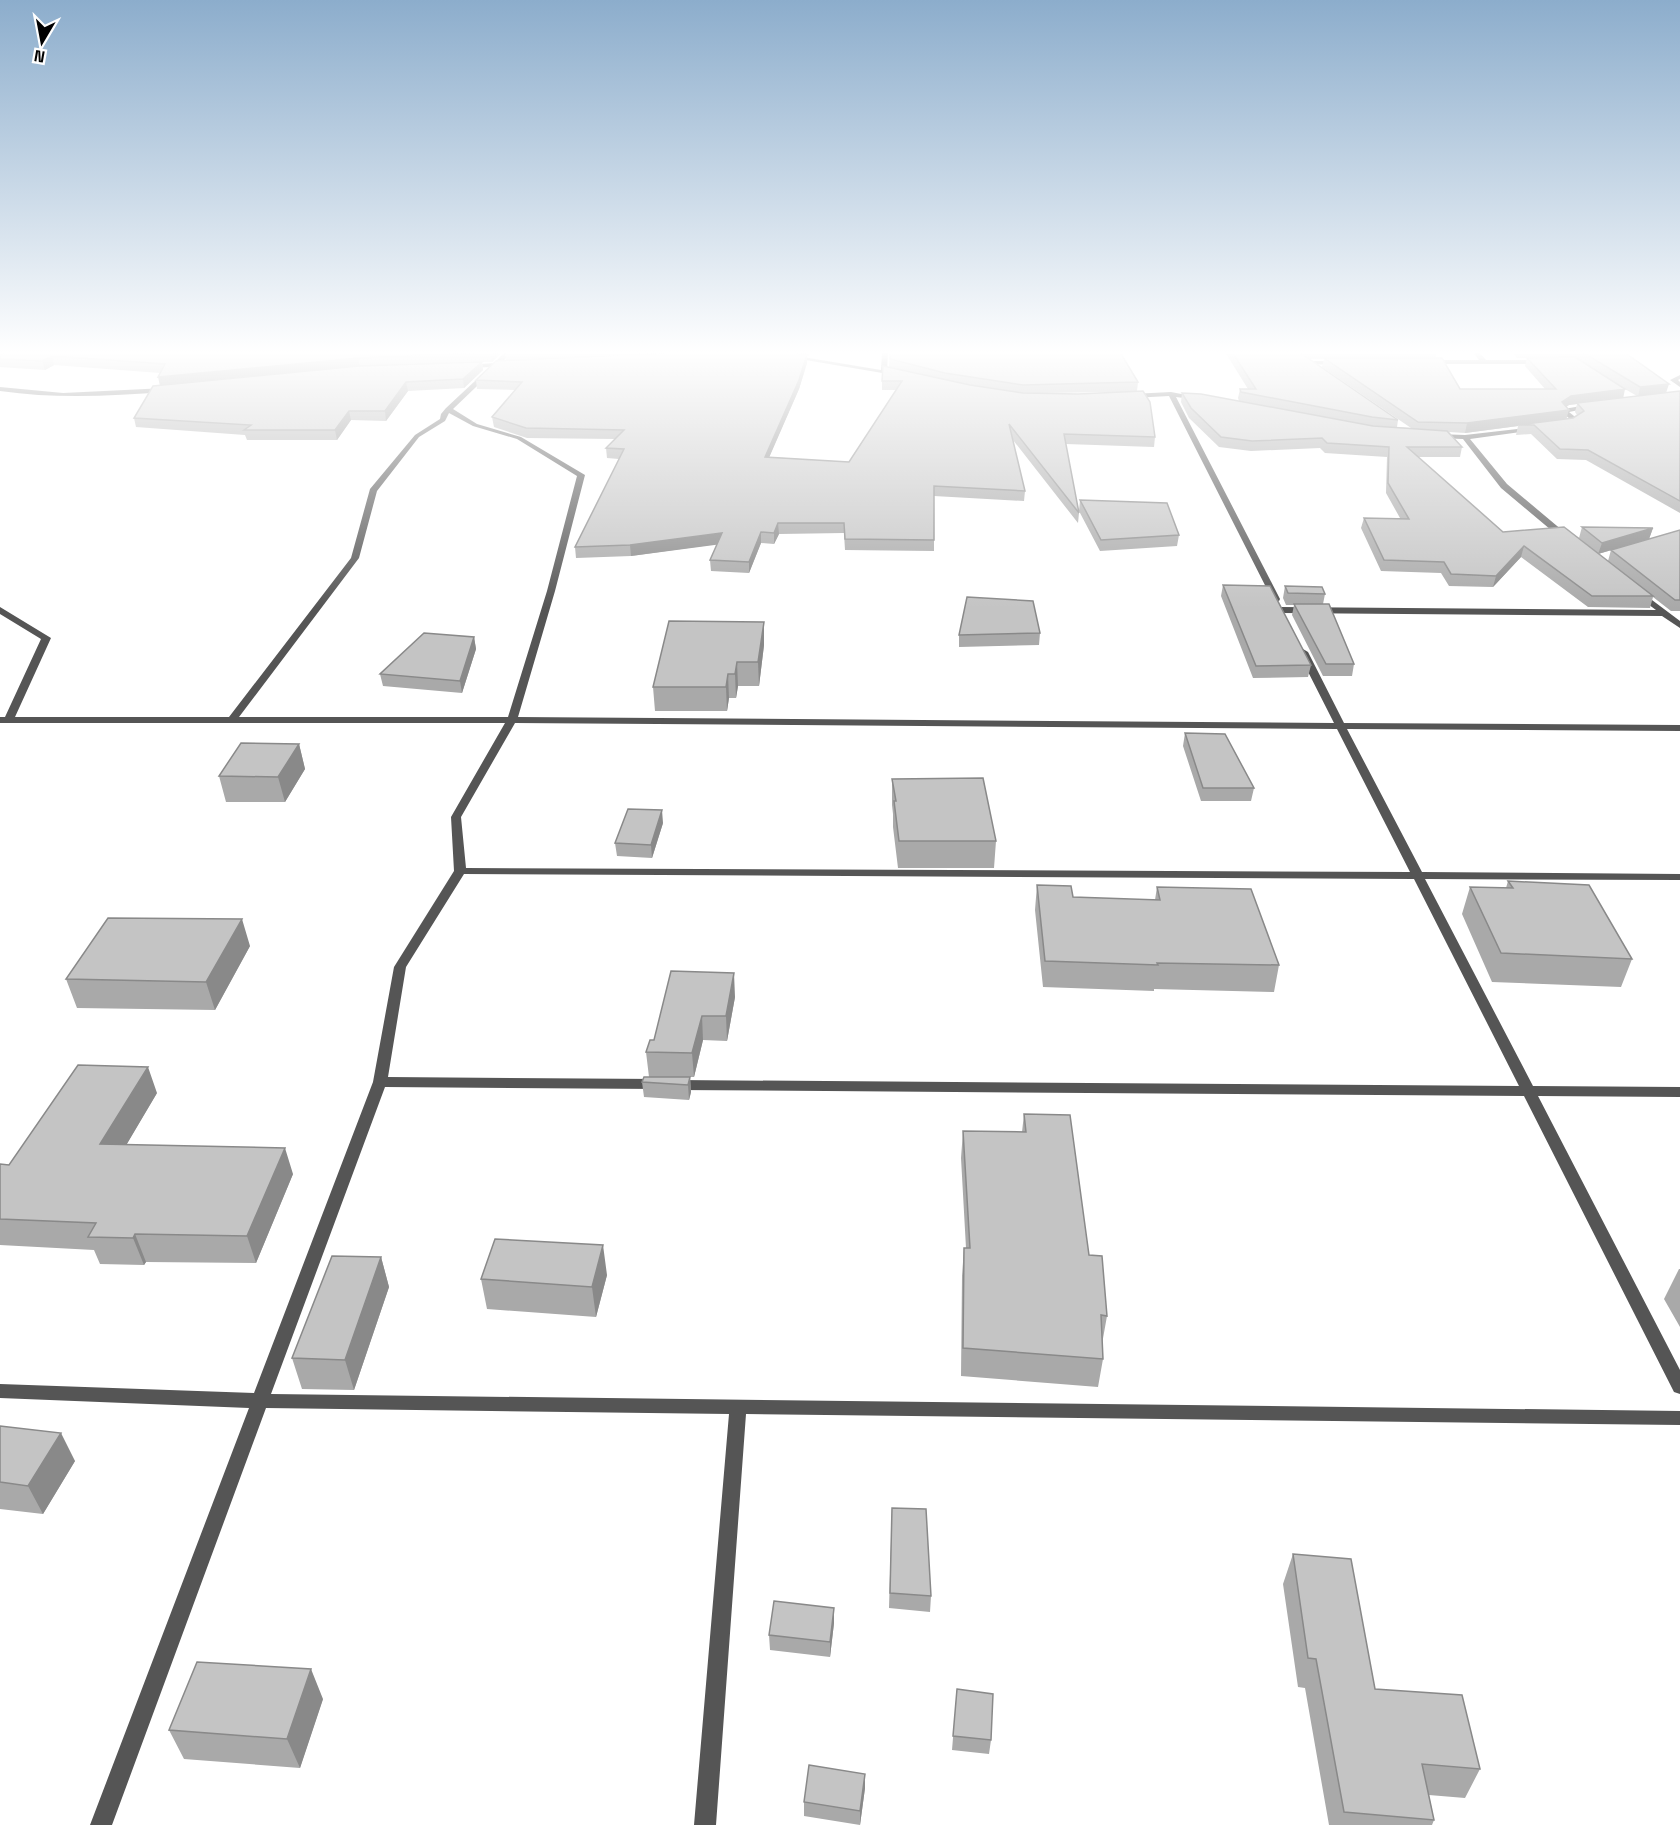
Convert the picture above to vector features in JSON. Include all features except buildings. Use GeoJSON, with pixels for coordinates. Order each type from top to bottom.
{"type":"FeatureCollection","features":[{"type":"Feature","properties":{"kind":"street"},"geometry":{"type":"LineString","coordinates":[[232,720],[355,558],[374,492],[416,437]]}},
{"type":"Feature","properties":{"kind":"street"},"geometry":{"type":"LineString","coordinates":[[101,1825],[380,1082],[400,967],[460,871],[456,817],[512,720],[551,591],[581,476],[516,437]]}},
{"type":"Feature","properties":{"kind":"street"},"geometry":{"type":"LineString","coordinates":[[1193,437],[1285,616],[1665,613]]}},
{"type":"Feature","properties":{"kind":"street"},"geometry":{"type":"LineString","coordinates":[[1466,437],[1504,486],[1576,546]]}},
{"type":"Feature","properties":{"kind":"street"},"geometry":{"type":"LineString","coordinates":[[1630,586],[1680,625]]}},
{"type":"Feature","properties":{"kind":"street"},"geometry":{"type":"LineString","coordinates":[[0,610],[46,639],[4,720],[512,720],[1680,728]]}},
{"type":"Feature","properties":{"kind":"street"},"geometry":{"type":"LineString","coordinates":[[1298,642],[1680,1387]]}},
{"type":"Feature","properties":{"kind":"street"},"geometry":{"type":"LineString","coordinates":[[460,871],[1680,877]]}},
{"type":"Feature","properties":{"kind":"street"},"geometry":{"type":"LineString","coordinates":[[380,1082],[1680,1092]]}},
{"type":"Feature","properties":{"kind":"street"},"geometry":{"type":"LineString","coordinates":[[0,1391],[261,1401],[1680,1418]]}},
{"type":"Feature","properties":{"kind":"street"},"geometry":{"type":"LineString","coordinates":[[705,1825],[738,1407]]}}]}
